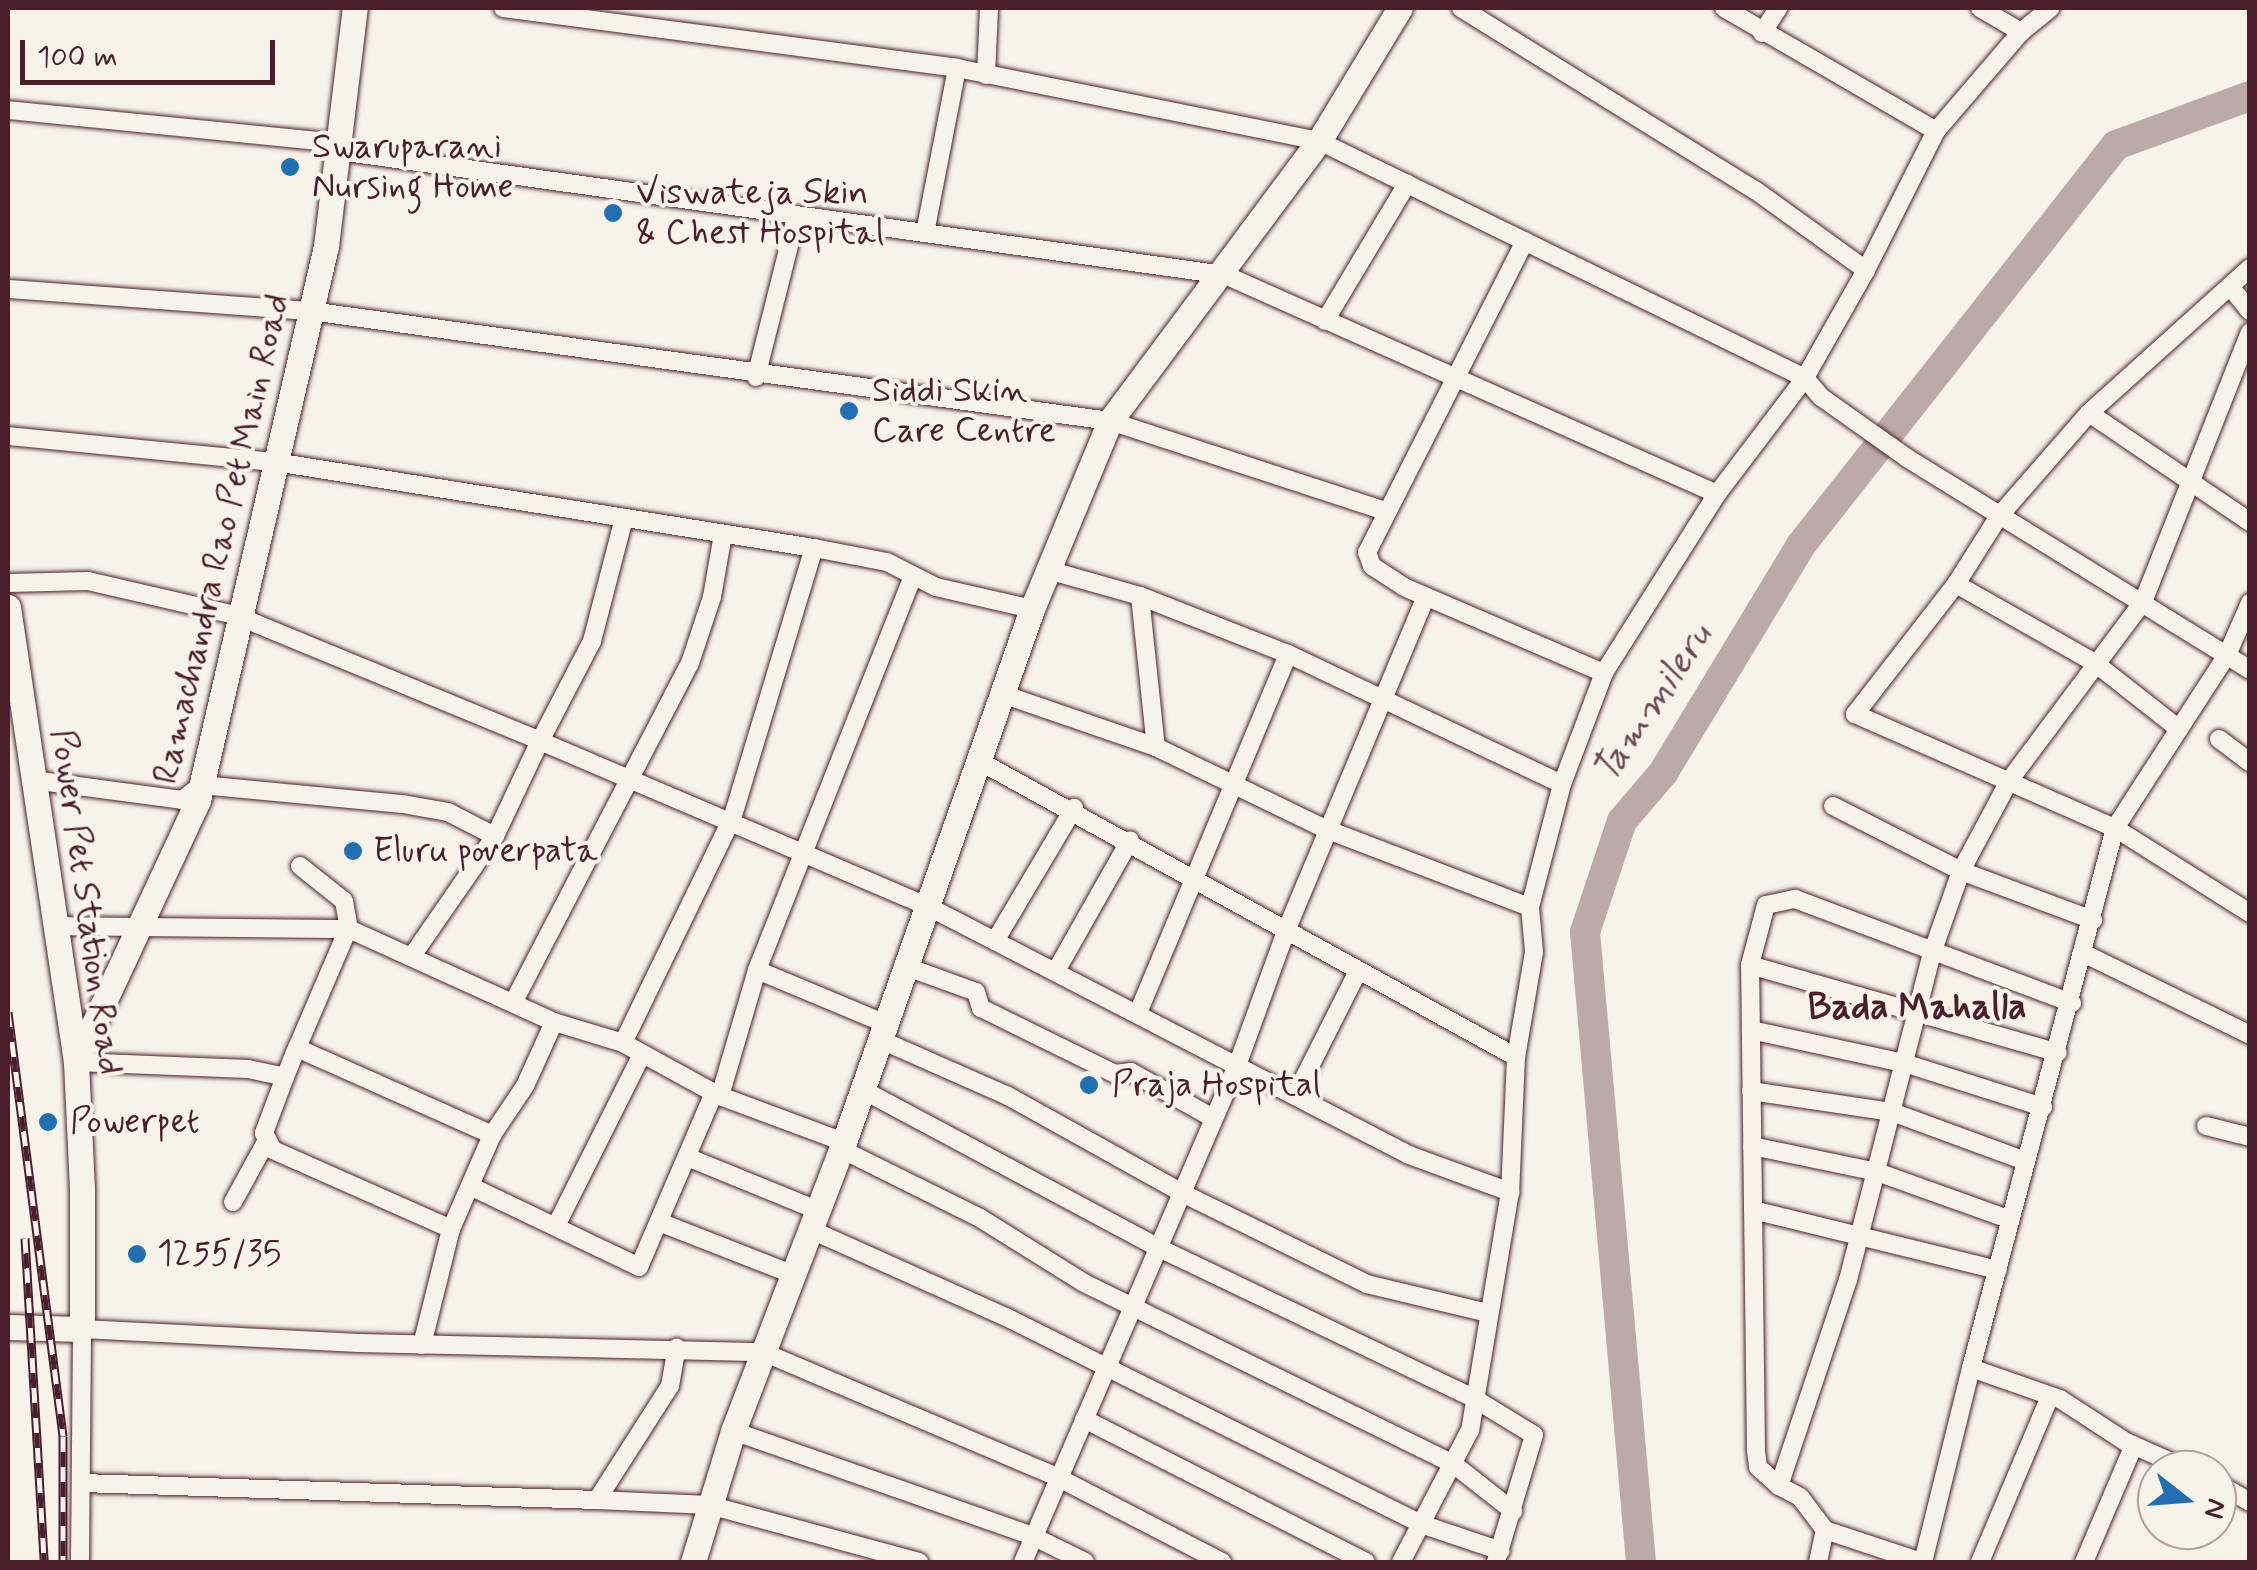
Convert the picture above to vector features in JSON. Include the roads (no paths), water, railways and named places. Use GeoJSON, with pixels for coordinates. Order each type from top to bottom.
{"type":"FeatureCollection","features":[{"type":"Feature","properties":{"kind":"street","name":"Ramachandra Rao Pet Main Road"},"geometry":{"type":"LineString","coordinates":[[76,1062],[142,928],[201,786],[235,616],[276,462],[310,311],[339,147],[355,8]]}},
{"type":"Feature","properties":{"kind":"street"},"geometry":{"type":"LineString","coordinates":[[503,8],[956,68],[1319,141],[1805,378],[1821,397],[1907,458],[2250,670]]}},
{"type":"Feature","properties":{"kind":"street"},"geometry":{"type":"LineString","coordinates":[[986,75],[989,8]]}},
{"type":"Feature","properties":{"kind":"street"},"geometry":{"type":"LineString","coordinates":[[694,1562],[733,1431],[843,1145],[1032,609],[1110,421],[1225,275],[1319,141],[1400,8]]}},
{"type":"Feature","properties":{"kind":"street"},"geometry":{"type":"LineString","coordinates":[[1460,8],[1755,190],[1866,270]]}},
{"type":"Feature","properties":{"kind":"street"},"geometry":{"type":"LineString","coordinates":[[1724,8],[1762,34],[1936,131]]}},
{"type":"Feature","properties":{"kind":"street"},"geometry":{"type":"LineString","coordinates":[[1762,34],[1778,8]]}},
{"type":"Feature","properties":{"kind":"street"},"geometry":{"type":"LineString","coordinates":[[1980,8],[2022,32]]}},
{"type":"Feature","properties":{"kind":"street"},"geometry":{"type":"LineString","coordinates":[[1401,1562],[1470,1430],[1510,1192],[1516,1057],[1534,952],[1530,907],[1562,784],[1604,673],[1716,494],[1805,378],[1866,270],[1936,131],[2022,32],[2051,8]]}},
{"type":"Feature","properties":{"kind":"street"},"geometry":{"type":"LineString","coordinates":[[926,233],[956,68]]}},
{"type":"Feature","properties":{"kind":"street"},"geometry":{"type":"LineString","coordinates":[[8,110],[339,147],[796,218],[1225,275],[1716,494]]}},
{"type":"Feature","properties":{"kind":"street"},"geometry":{"type":"LineString","coordinates":[[1326,321],[1407,184]]}},
{"type":"Feature","properties":{"kind":"street"},"geometry":{"type":"LineString","coordinates":[[756,377],[796,218]]}},
{"type":"Feature","properties":{"kind":"street"},"geometry":{"type":"LineString","coordinates":[[1526,241],[1452,374],[1385,511],[1368,559],[1386,577],[1426,597],[1604,673]]}},
{"type":"Feature","properties":{"kind":"street"},"geometry":{"type":"LineString","coordinates":[[2250,268],[2232,289],[2089,412],[1999,516],[1956,584],[1855,714],[2115,828],[2250,912]]}},
{"type":"Feature","properties":{"kind":"street"},"geometry":{"type":"LineString","coordinates":[[8,289],[310,311],[756,377],[1110,421],[1385,511]]}},
{"type":"Feature","properties":{"kind":"street"},"geometry":{"type":"LineString","coordinates":[[2232,289],[2250,311]]}},
{"type":"Feature","properties":{"kind":"street"},"geometry":{"type":"LineString","coordinates":[[1779,1486],[1861,1234],[1932,952],[1961,871],[2010,781],[2143,602],[2186,478],[2250,332]]}},
{"type":"Feature","properties":{"kind":"street"},"geometry":{"type":"LineString","coordinates":[[2089,412],[2250,522]]}},
{"type":"Feature","properties":{"kind":"street"},"geometry":{"type":"LineString","coordinates":[[8,436],[276,462],[814,548],[888,562],[912,578],[1032,609]]}},
{"type":"Feature","properties":{"kind":"street"},"geometry":{"type":"LineString","coordinates":[[412,956],[495,836],[592,641],[624,518]]}},
{"type":"Feature","properties":{"kind":"street"},"geometry":{"type":"LineString","coordinates":[[513,1003],[690,663],[712,597],[722,534]]}},
{"type":"Feature","properties":{"kind":"street"},"geometry":{"type":"LineString","coordinates":[[623,1043],[732,819],[814,548]]}},
{"type":"Feature","properties":{"kind":"street"},"geometry":{"type":"LineString","coordinates":[[1048,570],[1140,596],[1288,654],[1384,696],[1562,784]]}},
{"type":"Feature","properties":{"kind":"street"},"geometry":{"type":"LineString","coordinates":[[470,1186],[639,1267],[717,1095],[757,970],[912,578]]}},
{"type":"Feature","properties":{"kind":"street"},"geometry":{"type":"LineString","coordinates":[[8,582],[88,581],[235,616],[732,819],[929,907],[1238,1063],[1409,1155],[1510,1192]]}},
{"type":"Feature","properties":{"kind":"street"},"geometry":{"type":"LineString","coordinates":[[1956,584],[2095,664],[2178,729]]}},
{"type":"Feature","properties":{"kind":"street"},"geometry":{"type":"LineString","coordinates":[[1140,596],[1156,747]]}},
{"type":"Feature","properties":{"kind":"street"},"geometry":{"type":"LineString","coordinates":[[1023,1562],[1238,1063],[1286,931],[1426,597]]}},
{"type":"Feature","properties":{"kind":"street"},"geometry":{"type":"LineString","coordinates":[[2072,1003],[1795,899],[1776,899],[1766,904],[1750,964],[1756,1450],[1758,1467],[1800,1498],[1826,1530],[1922,1562],[2024,1161],[2072,1003],[2115,828],[2228,653],[2250,604]]}},
{"type":"Feature","properties":{"kind":"street","name":"Power Pet Station Road"},"geometry":{"type":"LineString","coordinates":[[8,608],[76,1062],[82,1329]]}},
{"type":"Feature","properties":{"kind":"street"},"geometry":{"type":"LineString","coordinates":[[1138,1013],[1288,654]]}},
{"type":"Feature","properties":{"kind":"street"},"geometry":{"type":"LineString","coordinates":[[1002,694],[1156,747],[1328,830],[1530,907]]}},
{"type":"Feature","properties":{"kind":"street"},"geometry":{"type":"LineString","coordinates":[[2219,739],[2250,762]]}},
{"type":"Feature","properties":{"kind":"street"},"geometry":{"type":"LineString","coordinates":[[979,761],[1074,808],[1286,931],[1516,1057]]}},
{"type":"Feature","properties":{"kind":"street"},"geometry":{"type":"LineString","coordinates":[[32,780],[182,800],[201,786],[402,804],[448,812],[495,836]]}},
{"type":"Feature","properties":{"kind":"street"},"geometry":{"type":"LineString","coordinates":[[1833,806],[1961,871],[2093,920]]}},
{"type":"Feature","properties":{"kind":"street"},"geometry":{"type":"LineString","coordinates":[[995,940],[1074,808]]}},
{"type":"Feature","properties":{"kind":"street"},"geometry":{"type":"LineString","coordinates":[[1056,971],[1130,840]]}},
{"type":"Feature","properties":{"kind":"street"},"geometry":{"type":"LineString","coordinates":[[234,1202],[266,1142],[284,1076],[348,929],[344,901],[300,866]]}},
{"type":"Feature","properties":{"kind":"street"},"geometry":{"type":"LineString","coordinates":[[54,926],[348,929],[554,1022],[623,1043],[717,1095],[843,1145],[1134,1307],[1452,1463],[1512,1511]]}},
{"type":"Feature","properties":{"kind":"street"},"geometry":{"type":"LineString","coordinates":[[2085,954],[2250,1034]]}},
{"type":"Feature","properties":{"kind":"street"},"geometry":{"type":"LineString","coordinates":[[1750,964],[1917,1008],[2058,1053]]}},
{"type":"Feature","properties":{"kind":"street"},"geometry":{"type":"LineString","coordinates":[[907,967],[976,992],[981,1008],[1115,1074],[1130,1072],[1213,1118]]}},
{"type":"Feature","properties":{"kind":"street"},"geometry":{"type":"LineString","coordinates":[[757,970],[1008,1096],[1182,1193],[1367,1284],[1488,1313]]}},
{"type":"Feature","properties":{"kind":"street"},"geometry":{"type":"LineString","coordinates":[[1296,1094],[1358,971]]}},
{"type":"Feature","properties":{"kind":"street"},"geometry":{"type":"LineString","coordinates":[[422,1345],[451,1229],[492,1135],[526,1086],[554,1022]]}},
{"type":"Feature","properties":{"kind":"street"},"geometry":{"type":"LineString","coordinates":[[1750,1030],[1904,1063],[2043,1107]]}},
{"type":"Feature","properties":{"kind":"street"},"geometry":{"type":"LineString","coordinates":[[297,1048],[492,1135]]}},
{"type":"Feature","properties":{"kind":"street"},"geometry":{"type":"LineString","coordinates":[[556,1226],[642,1054]]}},
{"type":"Feature","properties":{"kind":"street"},"geometry":{"type":"LineString","coordinates":[[76,1062],[248,1068],[284,1076]]}},
{"type":"Feature","properties":{"kind":"street"},"geometry":{"type":"LineString","coordinates":[[687,1157],[1421,1524],[1499,1557],[1534,1435],[1475,1399],[1159,1248],[863,1090]]}},
{"type":"Feature","properties":{"kind":"street"},"geometry":{"type":"LineString","coordinates":[[1752,1091],[1892,1112],[2024,1161]]}},
{"type":"Feature","properties":{"kind":"street"},"geometry":{"type":"LineString","coordinates":[[2206,1126],[2250,1137]]}},
{"type":"Feature","properties":{"kind":"street"},"geometry":{"type":"LineString","coordinates":[[266,1142],[451,1229]]}},
{"type":"Feature","properties":{"kind":"street"},"geometry":{"type":"LineString","coordinates":[[1752,1146],[1878,1172],[2012,1220]]}},
{"type":"Feature","properties":{"kind":"street"},"geometry":{"type":"LineString","coordinates":[[1753,1210],[1998,1270]]}},
{"type":"Feature","properties":{"kind":"street"},"geometry":{"type":"LineString","coordinates":[[659,1222],[792,1274]]}},
{"type":"Feature","properties":{"kind":"street"},"geometry":{"type":"LineString","coordinates":[[8,1327],[422,1345],[763,1352],[1057,1477],[1222,1562]]}},
{"type":"Feature","properties":{"kind":"street"},"geometry":{"type":"LineString","coordinates":[[80,1562],[82,1329]]}},
{"type":"Feature","properties":{"kind":"street"},"geometry":{"type":"LineString","coordinates":[[598,1500],[670,1386],[678,1348]]}},
{"type":"Feature","properties":{"kind":"street"},"geometry":{"type":"LineString","coordinates":[[1971,1368],[2050,1396],[2145,1450]]}},
{"type":"Feature","properties":{"kind":"street"},"geometry":{"type":"LineString","coordinates":[[1980,1562],[2050,1396]]}},
{"type":"Feature","properties":{"kind":"street"},"geometry":{"type":"LineString","coordinates":[[1084,1420],[1366,1562]]}},
{"type":"Feature","properties":{"kind":"street"},"geometry":{"type":"LineString","coordinates":[[733,1431],[1032,1536],[1085,1562]]}},
{"type":"Feature","properties":{"kind":"street"},"geometry":{"type":"LineString","coordinates":[[2084,1562],[2134,1445]]}},
{"type":"Feature","properties":{"kind":"street"},"geometry":{"type":"LineString","coordinates":[[82,1484],[709,1505],[918,1562]]}},
{"type":"Feature","properties":{"kind":"street"},"geometry":{"type":"LineString","coordinates":[[1818,1562],[1826,1530]]}},
{"type":"Feature","properties":{"kind":"waterway","name":"Tammileru"},"geometry":{"type":"LineString","coordinates":[[1641,1562],[1585,932],[1622,821],[1663,773],[1801,545],[2116,145],[2250,96]]}},
{"type":"Feature","properties":{"kind":"railway"},"geometry":{"type":"LineString","coordinates":[[8,1012],[63,1436],[63,1562]]}},
{"type":"Feature","properties":{"kind":"railway"},"geometry":{"type":"LineString","coordinates":[[25,1238],[44,1562]]}},
{"type":"Feature","properties":{"kind":"place","name":"Swaruparani Nursing Home"},"geometry":{"type":"Point","coordinates":[290,167]}},
{"type":"Feature","properties":{"kind":"place","name":"Viswateja Skin & Chest Hospital"},"geometry":{"type":"Point","coordinates":[613,213]}},
{"type":"Feature","properties":{"kind":"place","name":"Siddi Skin Care Centre"},"geometry":{"type":"Point","coordinates":[849,411]}},
{"type":"Feature","properties":{"kind":"place","name":"Eluru poverpata"},"geometry":{"type":"Point","coordinates":[353,851]}},
{"type":"Feature","properties":{"kind":"place","name":"Praja Hospital"},"geometry":{"type":"Point","coordinates":[1089,1085]}},
{"type":"Feature","properties":{"kind":"place","name":"Powerpet"},"geometry":{"type":"Point","coordinates":[48,1122]}},
{"type":"Feature","properties":{"kind":"place","name":"1255/35"},"geometry":{"type":"Point","coordinates":[137,1254]}},
{"type":"Feature","properties":{"kind":"district","name":"Bada Mahalla"},"geometry":{"type":"Point","coordinates":[1917,1008]}}]}
